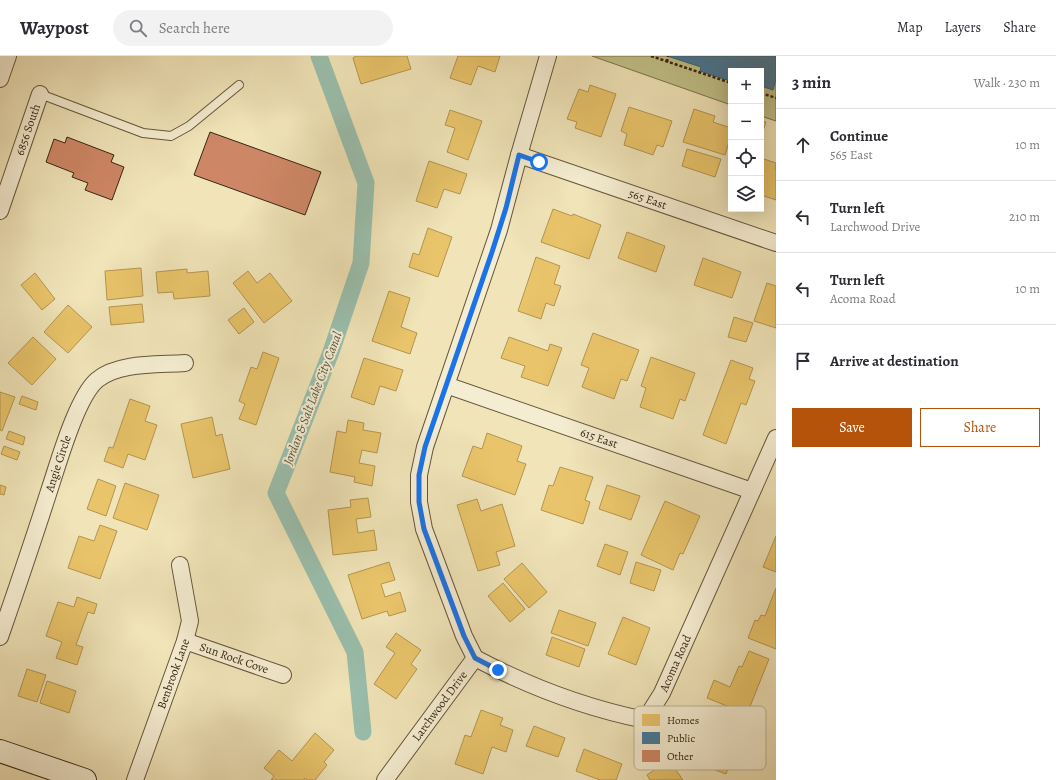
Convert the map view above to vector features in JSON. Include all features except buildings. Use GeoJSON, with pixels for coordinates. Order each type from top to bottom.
{"type":"FeatureCollection","features":[{"type":"Feature","properties":{"kind":"street"},"geometry":{"type":"LineString","coordinates":[[0,79],[8,56]]}},
{"type":"Feature","properties":{"kind":"street"},"geometry":{"type":"LineString","coordinates":[[475,658],[464,636],[424,529],[419,502],[419,475],[425,447],[497,237],[548,56]]}},
{"type":"Feature","properties":{"kind":"street","name":"6856 South"},"geometry":{"type":"LineString","coordinates":[[0,211],[40,94]]}},
{"type":"Feature","properties":{"kind":"street","name":"565 East"},"geometry":{"type":"LineString","coordinates":[[519,155],[776,243]]}},
{"type":"Feature","properties":{"kind":"street","name":"Angie Circle"},"geometry":{"type":"LineString","coordinates":[[0,637],[63,450],[86,392],[97,380],[111,372],[129,367],[184,363]]}},
{"type":"Feature","properties":{"kind":"street","name":"615 East"},"geometry":{"type":"LineString","coordinates":[[446,385],[752,491]]}},
{"type":"Feature","properties":{"kind":"street","name":"Acoma Road"},"geometry":{"type":"LineString","coordinates":[[654,706],[662,693],[776,438]]}},
{"type":"Feature","properties":{"kind":"street","name":"Benbrook Lane"},"geometry":{"type":"LineString","coordinates":[[135,780],[185,641],[190,621],[180,565]]}},
{"type":"Feature","properties":{"kind":"street","name":"Sun Rock Cove"},"geometry":{"type":"LineString","coordinates":[[185,641],[283,675]]}},
{"type":"Feature","properties":{"kind":"street","name":"Acoma Road"},"geometry":{"type":"LineString","coordinates":[[475,658],[528,684],[614,714],[634,718]]}},
{"type":"Feature","properties":{"kind":"street","name":"Larchwood Drive"},"geometry":{"type":"LineString","coordinates":[[385,780],[475,658]]}},
{"type":"Feature","properties":{"kind":"street"},"geometry":{"type":"LineString","coordinates":[[0,751],[85,780]]}},
{"type":"Feature","properties":{"kind":"lane"},"geometry":{"type":"LineString","coordinates":[[40,94],[143,133],[171,136],[189,126],[239,85]]}},
{"type":"Feature","properties":{"kind":"path"},"geometry":{"type":"LineString","coordinates":[[651,56],[728,82]]}},
{"type":"Feature","properties":{"kind":"path"},"geometry":{"type":"LineString","coordinates":[[667,62],[668,56]]}},
{"type":"Feature","properties":{"kind":"path"},"geometry":{"type":"LineString","coordinates":[[764,94],[776,98]]}},
{"type":"Feature","properties":{"kind":"green space"},"geometry":{"type":"Polygon","coordinates":[[[592,56],[776,56],[776,121],[764,117],[764,68],[728,68],[728,104],[592,56]]]}},
{"type":"Feature","properties":{"kind":"waterway","name":"Jordan & Salt Lake City Canal"},"geometry":{"type":"LineString","coordinates":[[319,56],[366,183],[361,263],[331,352],[276,493],[355,652],[363,732]]}},
{"type":"Feature","properties":{"kind":"route"},"geometry":{"type":"LineString","coordinates":[[498,670],[475,658],[464,636],[424,529],[419,502],[419,475],[425,447],[506,208],[519,155],[539,162]]}}]}
